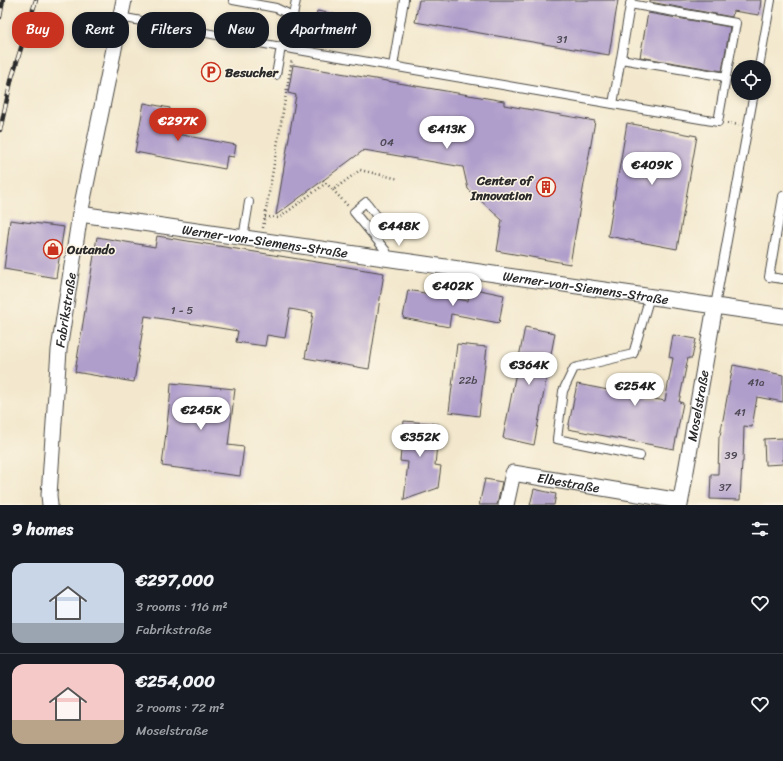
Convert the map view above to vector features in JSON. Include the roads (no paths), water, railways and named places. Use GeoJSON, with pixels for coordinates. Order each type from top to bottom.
{"type":"FeatureCollection","features":[{"type":"Feature","properties":{"kind":"street","name":"Fabrikstraße"},"geometry":{"type":"LineString","coordinates":[[121,12],[124,0]]}},
{"type":"Feature","properties":{"kind":"street","name":"Fabrikstraße"},"geometry":{"type":"LineString","coordinates":[[50,505],[49,495],[60,350],[80,214],[114,48]]}},
{"type":"Feature","properties":{"kind":"street","name":"Werner-von-Siemens-Straße"},"geometry":{"type":"LineString","coordinates":[[80,214],[783,316]]}},
{"type":"Feature","properties":{"kind":"street","name":"Moselstraße"},"geometry":{"type":"LineString","coordinates":[[680,503],[715,306]]}},
{"type":"Feature","properties":{"kind":"street","name":"Elbestraße"},"geometry":{"type":"LineString","coordinates":[[506,505],[513,474],[680,503]]}},
{"type":"Feature","properties":{"kind":"lane"},"geometry":{"type":"LineString","coordinates":[[233,0],[276,8],[284,12]]}},
{"type":"Feature","properties":{"kind":"lane"},"geometry":{"type":"LineString","coordinates":[[294,12],[296,0]]}},
{"type":"Feature","properties":{"kind":"lane"},"geometry":{"type":"LineString","coordinates":[[393,66],[404,0]]}},
{"type":"Feature","properties":{"kind":"lane"},"geometry":{"type":"LineString","coordinates":[[759,60],[771,0]]}},
{"type":"Feature","properties":{"kind":"lane"},"geometry":{"type":"LineString","coordinates":[[288,48],[393,66],[613,104],[718,122],[736,23],[631,2],[613,104]]}},
{"type":"Feature","properties":{"kind":"lane"},"geometry":{"type":"LineString","coordinates":[[129,19],[277,46]]}},
{"type":"Feature","properties":{"kind":"lane"},"geometry":{"type":"LineString","coordinates":[[276,75],[281,48]]}},
{"type":"Feature","properties":{"kind":"lane"},"geometry":{"type":"LineString","coordinates":[[621,59],[726,77]]}},
{"type":"Feature","properties":{"kind":"lane"},"geometry":{"type":"LineString","coordinates":[[715,306],[753,100]]}},
{"type":"Feature","properties":{"kind":"lane"},"geometry":{"type":"LineString","coordinates":[[783,196],[768,276],[783,279]]}},
{"type":"Feature","properties":{"kind":"lane"},"geometry":{"type":"LineString","coordinates":[[242,238],[248,202]]}},
{"type":"Feature","properties":{"kind":"lane"},"geometry":{"type":"LineString","coordinates":[[386,251],[354,212],[366,202],[389,232]]}},
{"type":"Feature","properties":{"kind":"lane"},"geometry":{"type":"LineString","coordinates":[[640,456],[557,439],[563,391],[574,368],[633,354],[650,296]]}},
{"type":"Feature","properties":{"kind":"railway"},"geometry":{"type":"LineString","coordinates":[[0,17],[3,0]]}},
{"type":"Feature","properties":{"kind":"railway"},"geometry":{"type":"LineString","coordinates":[[0,130],[12,77],[36,0]]}},
{"type":"Feature","properties":{"kind":"place","name":"Besucher"},"geometry":{"type":"Point","coordinates":[211,72]}},
{"type":"Feature","properties":{"kind":"place","name":"Center of Innovation"},"geometry":{"type":"Point","coordinates":[546,187]}},
{"type":"Feature","properties":{"kind":"place","name":"Outando"},"geometry":{"type":"Point","coordinates":[53,249]}}]}
